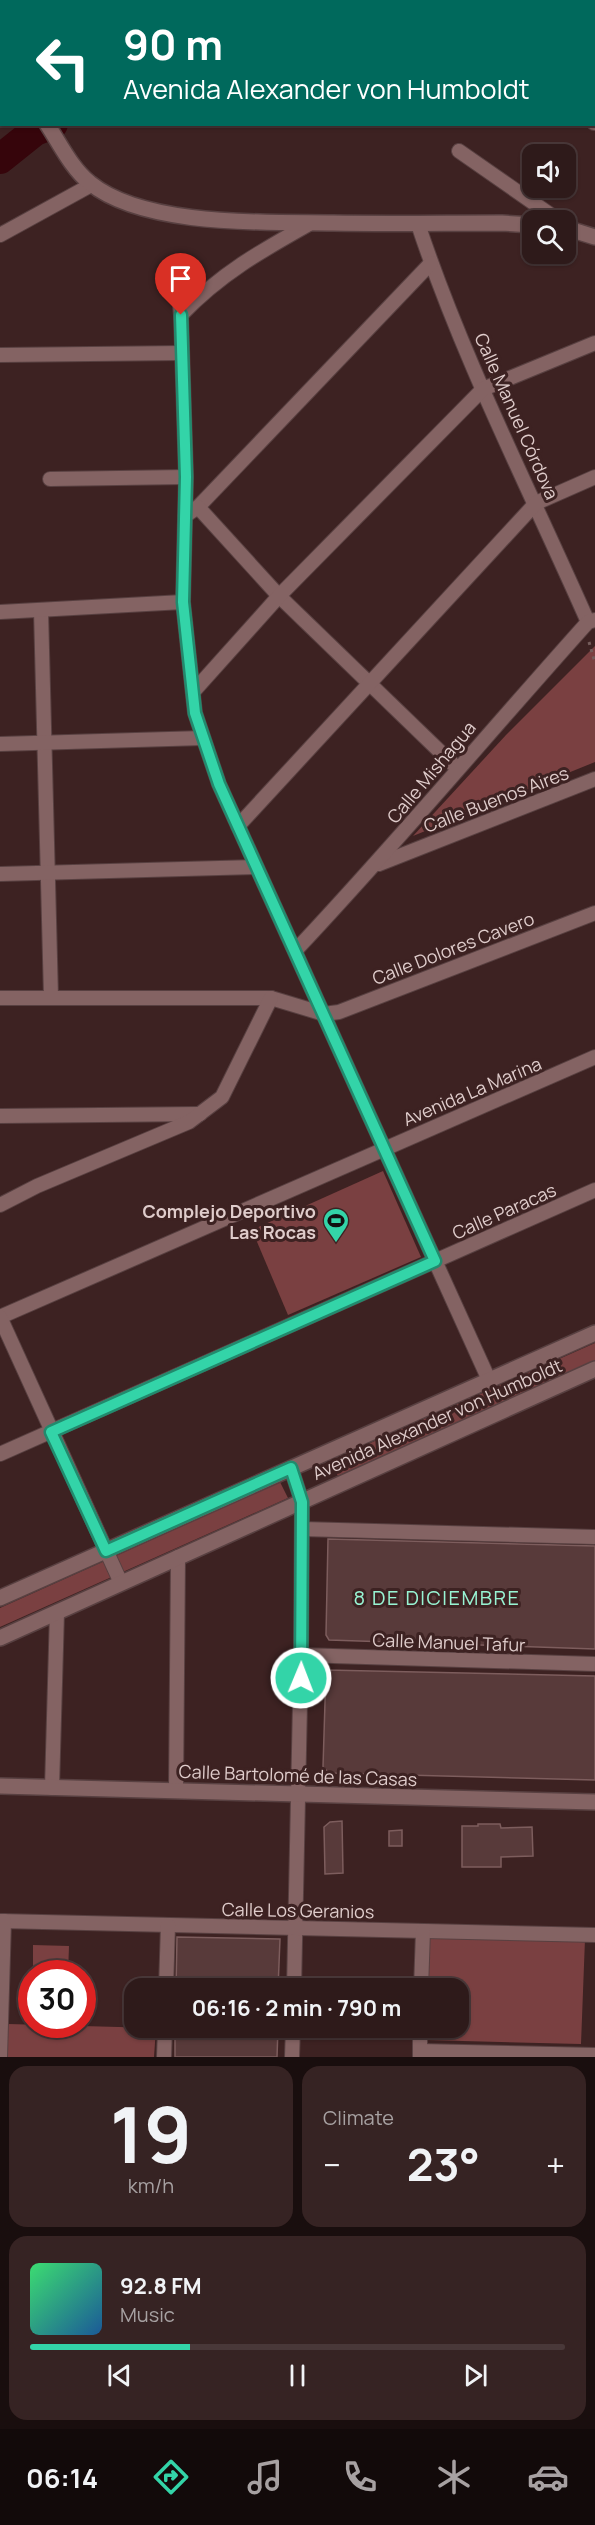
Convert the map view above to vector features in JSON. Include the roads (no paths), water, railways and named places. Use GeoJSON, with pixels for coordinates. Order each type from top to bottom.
{"type":"FeatureCollection","features":[{"type":"Feature","properties":{"kind":"main road"},"geometry":{"type":"LineString","coordinates":[[48,126],[86,180],[111,196],[141,208],[240,222],[522,225]]}},
{"type":"Feature","properties":{"kind":"main road"},"geometry":{"type":"LineString","coordinates":[[576,230],[595,237]]}},
{"type":"Feature","properties":{"kind":"main road","name":"Avenida Alexander von Humboldt"},"geometry":{"type":"LineString","coordinates":[[0,1599],[595,1333]]}},
{"type":"Feature","properties":{"kind":"main road","name":"Avenida Alexander von Humboldt"},"geometry":{"type":"LineString","coordinates":[[0,1638],[595,1369]]}},
{"type":"Feature","properties":{"kind":"main road","name":"Calle Bartolomé de las Casas"},"geometry":{"type":"LineString","coordinates":[[0,1786],[595,1802]]}},
{"type":"Feature","properties":{"kind":"street"},"geometry":{"type":"LineString","coordinates":[[459,151],[542,210]]}},
{"type":"Feature","properties":{"kind":"street"},"geometry":{"type":"LineString","coordinates":[[0,235],[86,180]]}},
{"type":"Feature","properties":{"kind":"street"},"geometry":{"type":"LineString","coordinates":[[181,315],[208,288],[247,259],[311,223]]}},
{"type":"Feature","properties":{"kind":"street","name":"Calle Manuel Córdova"},"geometry":{"type":"LineString","coordinates":[[418,224],[431,263],[483,389],[591,621]]}},
{"type":"Feature","properties":{"kind":"street"},"geometry":{"type":"LineString","coordinates":[[185,516],[198,507],[431,263]]}},
{"type":"Feature","properties":{"kind":"street"},"geometry":{"type":"LineString","coordinates":[[176,271],[181,315],[186,477],[183,602],[195,713],[219,784],[489,1380]]}},
{"type":"Feature","properties":{"kind":"street"},"geometry":{"type":"LineString","coordinates":[[193,692],[279,597],[483,389],[595,343]]}},
{"type":"Feature","properties":{"kind":"street"},"geometry":{"type":"LineString","coordinates":[[0,355],[182,353]]}},
{"type":"Feature","properties":{"kind":"street"},"geometry":{"type":"LineString","coordinates":[[50,479],[186,477]]}},
{"type":"Feature","properties":{"kind":"street"},"geometry":{"type":"LineString","coordinates":[[238,826],[536,503],[595,477]]}},
{"type":"Feature","properties":{"kind":"street"},"geometry":{"type":"LineString","coordinates":[[198,507],[279,597],[457,768]]}},
{"type":"Feature","properties":{"kind":"street"},"geometry":{"type":"LineString","coordinates":[[0,612],[183,602]]}},
{"type":"Feature","properties":{"kind":"street"},"geometry":{"type":"LineString","coordinates":[[41,610],[51,997]]}},
{"type":"Feature","properties":{"kind":"street","name":"Calle Mishagua"},"geometry":{"type":"LineString","coordinates":[[295,951],[376,865],[457,768],[591,621]]}},
{"type":"Feature","properties":{"kind":"street"},"geometry":{"type":"LineString","coordinates":[[0,744],[203,738]]}},
{"type":"Feature","properties":{"kind":"street","name":"Calle Buenos Aires"},"geometry":{"type":"LineString","coordinates":[[376,865],[595,779]]}},
{"type":"Feature","properties":{"kind":"street"},"geometry":{"type":"LineString","coordinates":[[0,874],[256,867]]}},
{"type":"Feature","properties":{"kind":"street","name":"Calle Dolores Cavero"},"geometry":{"type":"LineString","coordinates":[[324,1014],[339,1012],[595,913]]}},
{"type":"Feature","properties":{"kind":"street"},"geometry":{"type":"LineString","coordinates":[[0,998],[271,998],[324,1014]]}},
{"type":"Feature","properties":{"kind":"street"},"geometry":{"type":"LineString","coordinates":[[0,1205],[37,1186],[189,1122],[200,1114],[222,1097],[271,998]]}},
{"type":"Feature","properties":{"kind":"street","name":"Avenida La Marina"},"geometry":{"type":"LineString","coordinates":[[0,1317],[595,1057]]}},
{"type":"Feature","properties":{"kind":"street"},"geometry":{"type":"LineString","coordinates":[[0,1116],[200,1114]]}},
{"type":"Feature","properties":{"kind":"street","name":"Calle Paracas"},"geometry":{"type":"LineString","coordinates":[[0,1454],[595,1190]]}},
{"type":"Feature","properties":{"kind":"street"},"geometry":{"type":"LineString","coordinates":[[0,1317],[121,1583]]}},
{"type":"Feature","properties":{"kind":"street"},"geometry":{"type":"LineString","coordinates":[[291,1468],[302,1502],[294,1978]]}},
{"type":"Feature","properties":{"kind":"street"},"geometry":{"type":"LineString","coordinates":[[302,1529],[595,1537]]}},
{"type":"Feature","properties":{"kind":"street"},"geometry":{"type":"LineString","coordinates":[[176,1791],[178,1557]]}},
{"type":"Feature","properties":{"kind":"street"},"geometry":{"type":"LineString","coordinates":[[52,1788],[57,1612]]}},
{"type":"Feature","properties":{"kind":"street","name":"Calle Manuel Tafur"},"geometry":{"type":"LineString","coordinates":[[301,1655],[595,1664]]}},
{"type":"Feature","properties":{"kind":"street"},"geometry":{"type":"LineString","coordinates":[[0,2057],[2,1921]]}},
{"type":"Feature","properties":{"kind":"street","name":"Calle Los Geranios"},"geometry":{"type":"LineString","coordinates":[[2,1921],[595,1935]]}},
{"type":"Feature","properties":{"kind":"street"},"geometry":{"type":"LineString","coordinates":[[166,1978],[168,1925]]}},
{"type":"Feature","properties":{"kind":"street"},"geometry":{"type":"LineString","coordinates":[[421,1978],[423,1931]]}},
{"type":"Feature","properties":{"kind":"street"},"geometry":{"type":"LineString","coordinates":[[164,2057],[165,2038]]}},
{"type":"Feature","properties":{"kind":"street"},"geometry":{"type":"LineString","coordinates":[[292,2057],[293,2038]]}},
{"type":"Feature","properties":{"kind":"street"},"geometry":{"type":"LineString","coordinates":[[420,2038],[420,2054],[594,2055]]}},
{"type":"Feature","properties":{"kind":"waterway"},"geometry":{"type":"LineString","coordinates":[[0,159],[35,131],[48,126]]}},
{"type":"Feature","properties":{"kind":"place","name":"Complejo Deportivo Las Rocas"},"geometry":{"type":"Point","coordinates":[336,1244]}},
{"type":"Feature","properties":{"kind":"district","name":"8 DE DICIEMBRE"},"geometry":{"type":"Point","coordinates":[437,1597]}}]}
